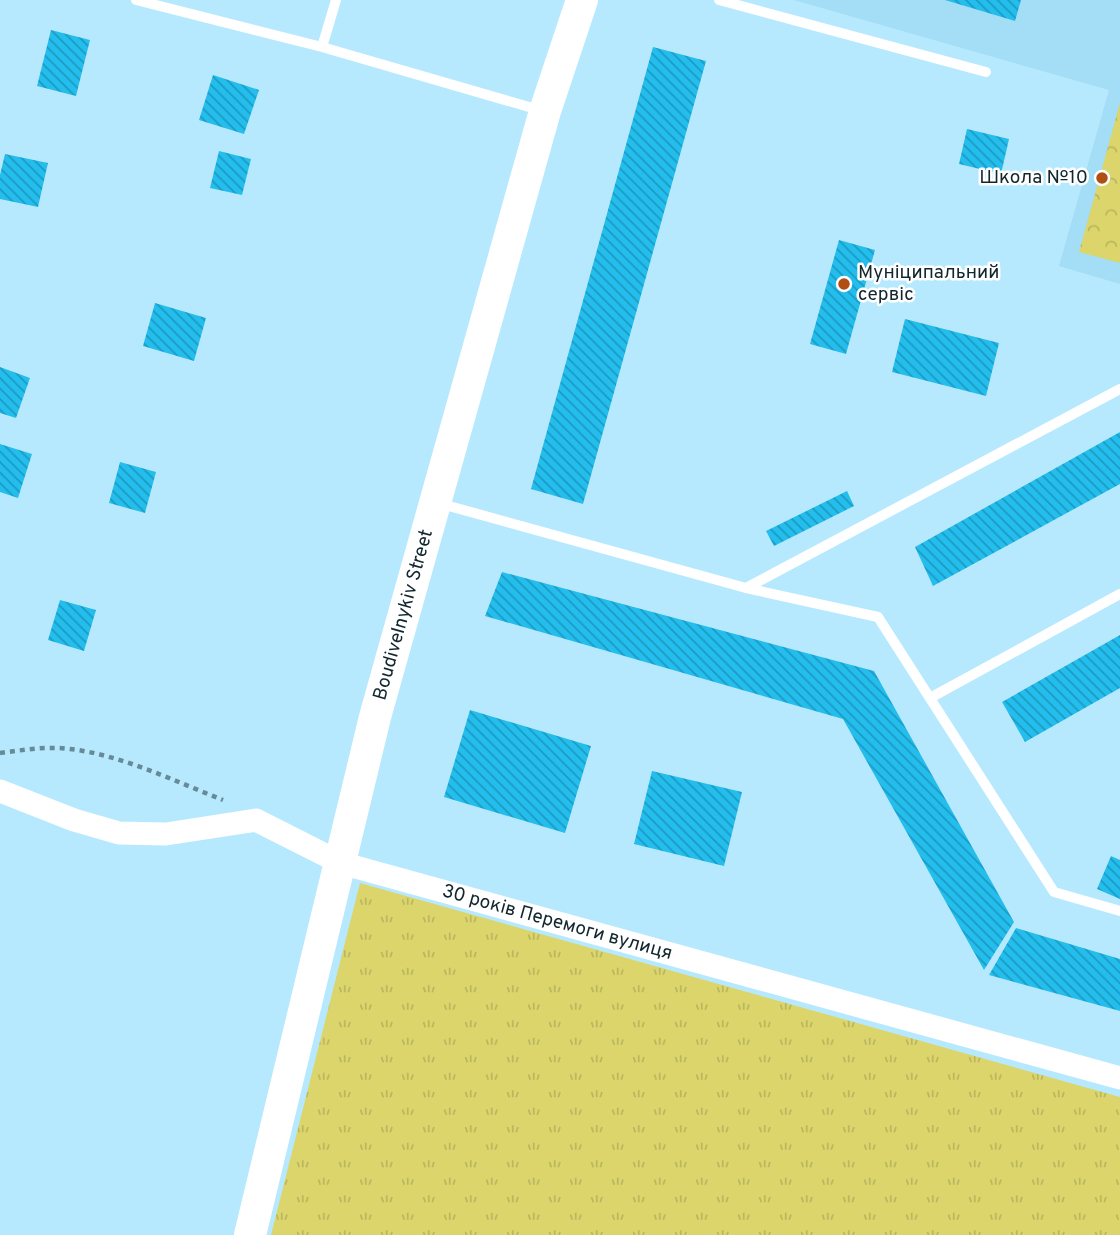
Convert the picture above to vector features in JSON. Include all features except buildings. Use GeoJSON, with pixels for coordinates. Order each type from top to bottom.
{"type":"FeatureCollection","features":[{"type":"Feature","properties":{"kind":"street","name":"Boudivelnykiv Street"},"geometry":{"type":"LineString","coordinates":[[250,1235],[375,717],[545,111],[582,0]]}},
{"type":"Feature","properties":{"kind":"street"},"geometry":{"type":"LineString","coordinates":[[0,790],[74,820],[119,833],[166,834],[256,820]]}},
{"type":"Feature","properties":{"kind":"street","name":"30 років Перемоги вулиця"},"geometry":{"type":"LineString","coordinates":[[256,820],[341,863],[1120,1078]]}},
{"type":"Feature","properties":{"kind":"lane"},"geometry":{"type":"LineString","coordinates":[[136,0],[322,47],[545,111]]}},
{"type":"Feature","properties":{"kind":"lane"},"geometry":{"type":"LineString","coordinates":[[322,47],[336,0]]}},
{"type":"Feature","properties":{"kind":"lane"},"geometry":{"type":"LineString","coordinates":[[719,0],[986,72]]}},
{"type":"Feature","properties":{"kind":"lane"},"geometry":{"type":"LineString","coordinates":[[746,588],[1120,389]]}},
{"type":"Feature","properties":{"kind":"lane"},"geometry":{"type":"LineString","coordinates":[[437,503],[746,588],[878,617],[1054,892],[1120,911]]}},
{"type":"Feature","properties":{"kind":"lane"},"geometry":{"type":"LineString","coordinates":[[930,698],[1120,594]]}},
{"type":"Feature","properties":{"kind":"path"},"geometry":{"type":"LineString","coordinates":[[0,752],[39,748],[70,749],[114,759],[231,804],[256,820]]}},
{"type":"Feature","properties":{"kind":"shaded area","name":"Школа №10"},"geometry":{"type":"Polygon","coordinates":[[[794,0],[1120,0],[1120,284],[1059,266],[1109,90],[794,0]]]}},
{"type":"Feature","properties":{"kind":"green space"},"geometry":{"type":"Polygon","coordinates":[[[1120,103],[1120,263],[1079,252],[1120,103]]]}},
{"type":"Feature","properties":{"kind":"green space"},"geometry":{"type":"Polygon","coordinates":[[[360,883],[1120,1097],[1120,1235],[271,1235],[360,883]]]}},
{"type":"Feature","properties":{"kind":"place","name":"Школа №10"},"geometry":{"type":"Point","coordinates":[1102,178]}},
{"type":"Feature","properties":{"kind":"place","name":"Муніципальний сервіс"},"geometry":{"type":"Point","coordinates":[844,284]}}]}
